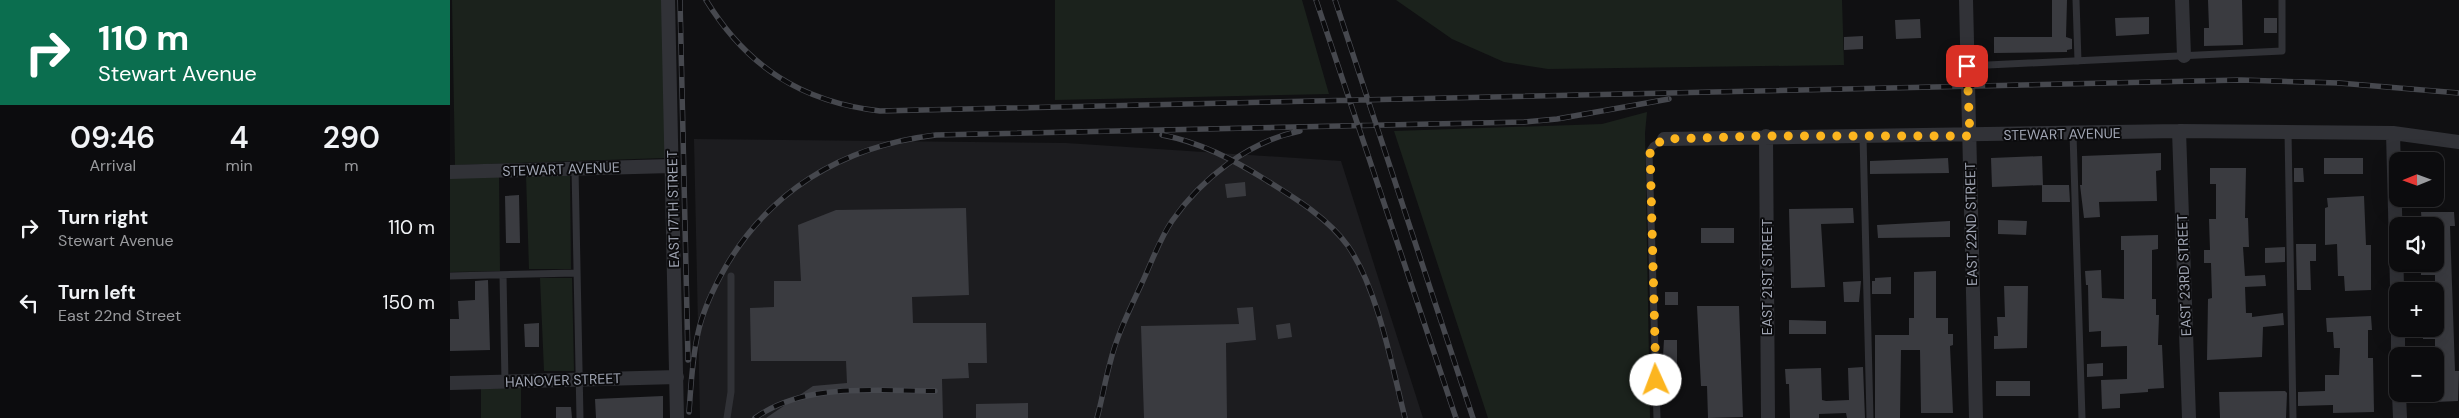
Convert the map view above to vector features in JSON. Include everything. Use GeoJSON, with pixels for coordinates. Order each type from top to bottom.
{"type":"FeatureCollection","features":[{"type":"Feature","properties":{"kind":"street","name":"EAST 17TH STREET"},"geometry":{"type":"LineString","coordinates":[[668,0],[677,418]]}},
{"type":"Feature","properties":{"kind":"street","name":"EAST 22ND STREET"},"geometry":{"type":"LineString","coordinates":[[1966,0],[1976,418]]}},
{"type":"Feature","properties":{"kind":"street"},"geometry":{"type":"LineString","coordinates":[[2182,0],[2184,56]]}},
{"type":"Feature","properties":{"kind":"street","name":"STEWART AVENUE"},"geometry":{"type":"LineString","coordinates":[[1664,139],[1766,136],[1970,136],[2179,131],[2392,133],[2459,142]]}},
{"type":"Feature","properties":{"kind":"street","name":"EAST 23RD STREET"},"geometry":{"type":"LineString","coordinates":[[2179,131],[2189,418]]}},
{"type":"Feature","properties":{"kind":"street"},"geometry":{"type":"LineString","coordinates":[[2392,133],[2397,282]]}},
{"type":"Feature","properties":{"kind":"street","name":"EAST 21ST STREET"},"geometry":{"type":"LineString","coordinates":[[1766,136],[1768,418]]}},
{"type":"Feature","properties":{"kind":"street","name":"STEWART AVENUE"},"geometry":{"type":"LineString","coordinates":[[450,172],[672,166]]}},
{"type":"Feature","properties":{"kind":"street","name":"HANOVER STREET"},"geometry":{"type":"LineString","coordinates":[[450,383],[676,377]]}},
{"type":"Feature","properties":{"kind":"street"},"geometry":{"type":"LineString","coordinates":[[2399,402],[2400,418]]}},
{"type":"Feature","properties":{"kind":"lane"},"geometry":{"type":"LineString","coordinates":[[2076,0],[2078,61]]}},
{"type":"Feature","properties":{"kind":"lane"},"geometry":{"type":"LineString","coordinates":[[1967,66],[2282,51],[2282,0]]}},
{"type":"Feature","properties":{"kind":"lane"},"geometry":{"type":"LineString","coordinates":[[2288,132],[2293,418]]}},
{"type":"Feature","properties":{"kind":"lane"},"geometry":{"type":"LineString","coordinates":[[2073,134],[2082,418]]}},
{"type":"Feature","properties":{"kind":"lane"},"geometry":{"type":"LineString","coordinates":[[1864,136],[1870,418]]}},
{"type":"Feature","properties":{"kind":"lane"},"geometry":{"type":"LineString","coordinates":[[1657,418],[1649,152],[1653,146],[1664,139]]}},
{"type":"Feature","properties":{"kind":"lane"},"geometry":{"type":"LineString","coordinates":[[574,168],[580,418]]}},
{"type":"Feature","properties":{"kind":"lane"},"geometry":{"type":"LineString","coordinates":[[450,276],[576,273]]}},
{"type":"Feature","properties":{"kind":"lane"},"geometry":{"type":"LineString","coordinates":[[503,275],[505,382]]}},
{"type":"Feature","properties":{"kind":"lane"},"geometry":{"type":"LineString","coordinates":[[727,418],[730,392],[731,276]]}},
{"type":"Feature","properties":{"kind":"shaded area"},"geometry":{"type":"Polygon","coordinates":[[[452,0],[663,0],[665,158],[455,165],[452,0]]]}},
{"type":"Feature","properties":{"kind":"shaded area"},"geometry":{"type":"Polygon","coordinates":[[[1055,0],[1302,0],[1329,94],[1055,100],[1055,0]]]}},
{"type":"Feature","properties":{"kind":"shaded area"},"geometry":{"type":"Polygon","coordinates":[[[1396,0],[1842,0],[1844,65],[1548,69],[1504,62],[1452,39],[1396,0]]]}},
{"type":"Feature","properties":{"kind":"shaded area"},"geometry":{"type":"Polygon","coordinates":[[[1647,112],[1645,133],[1650,418],[1488,418],[1394,131],[1602,124],[1647,112]]]}},
{"type":"Feature","properties":{"kind":"shaded area"},"geometry":{"type":"Polygon","coordinates":[[[694,139],[1066,143],[1341,161],[1423,418],[700,418],[694,139]]]}},
{"type":"Feature","properties":{"kind":"shaded area"},"geometry":{"type":"Polygon","coordinates":[[[570,173],[571,269],[529,269],[526,175],[570,173]]]}},
{"type":"Feature","properties":{"kind":"shaded area"},"geometry":{"type":"Polygon","coordinates":[[[499,176],[500,271],[450,272],[450,177],[499,176]]]}},
{"type":"Feature","properties":{"kind":"shaded area"},"geometry":{"type":"Polygon","coordinates":[[[540,278],[572,278],[574,371],[544,371],[540,278]]]}},
{"type":"Feature","properties":{"kind":"shaded area"},"geometry":{"type":"Polygon","coordinates":[[[521,388],[521,418],[481,418],[481,389],[521,388]]]}},
{"type":"Feature","properties":{"kind":"building"},"geometry":{"type":"Polygon","coordinates":[[[2052,0],[2067,0],[2066,37],[2072,39],[2072,49],[2067,50],[2067,52],[1994,53],[1994,37],[2052,37],[2052,0]]]}},
{"type":"Feature","properties":{"kind":"building"},"geometry":{"type":"Polygon","coordinates":[[[2208,0],[2242,0],[2243,45],[2204,46],[2204,28],[2209,28],[2208,0]]]}},
{"type":"Feature","properties":{"kind":"building"},"geometry":{"type":"Polygon","coordinates":[[[2149,17],[2149,34],[2116,36],[2115,18],[2149,17]]]}},
{"type":"Feature","properties":{"kind":"building"},"geometry":{"type":"Polygon","coordinates":[[[2264,18],[2277,18],[2277,33],[2264,33],[2264,18]]]}},
{"type":"Feature","properties":{"kind":"building"},"geometry":{"type":"Polygon","coordinates":[[[1920,19],[1921,38],[1896,39],[1895,20],[1920,19]]]}},
{"type":"Feature","properties":{"kind":"building"},"geometry":{"type":"Polygon","coordinates":[[[1863,36],[1863,49],[1844,50],[1844,37],[1863,36]]]}},
{"type":"Feature","properties":{"kind":"building"},"geometry":{"type":"Polygon","coordinates":[[[2161,153],[2161,170],[2156,171],[2157,201],[2099,202],[2100,217],[2084,218],[2080,185],[2082,185],[2082,156],[2161,153]]]}},
{"type":"Feature","properties":{"kind":"building"},"geometry":{"type":"Polygon","coordinates":[[[2042,156],[2043,185],[1992,187],[1991,158],[2042,156]]]}},
{"type":"Feature","properties":{"kind":"building"},"geometry":{"type":"Polygon","coordinates":[[[1948,158],[1949,173],[1870,174],[1870,161],[1948,158]]]}},
{"type":"Feature","properties":{"kind":"building"},"geometry":{"type":"Polygon","coordinates":[[[2324,158],[2363,158],[2363,174],[2324,174],[2324,158]]]}},
{"type":"Feature","properties":{"kind":"building"},"geometry":{"type":"Polygon","coordinates":[[[2210,168],[2246,168],[2245,218],[2248,218],[2249,247],[2243,247],[2245,276],[2265,275],[2266,286],[2245,287],[2246,313],[2252,313],[2252,317],[2283,313],[2284,325],[2263,327],[2262,357],[2207,360],[2208,299],[2212,298],[2211,263],[2204,263],[2204,250],[2210,250],[2209,219],[2216,219],[2216,184],[2210,184],[2210,168]]]}},
{"type":"Feature","properties":{"kind":"building"},"geometry":{"type":"Polygon","coordinates":[[[2294,168],[2303,168],[2304,182],[2294,182],[2294,168]]]}},
{"type":"Feature","properties":{"kind":"building"},"geometry":{"type":"Polygon","coordinates":[[[1245,182],[1246,196],[1227,198],[1225,184],[1245,182]]]}},
{"type":"Feature","properties":{"kind":"building"},"geometry":{"type":"Polygon","coordinates":[[[2042,185],[2069,185],[2070,202],[2042,202],[2042,185]]]}},
{"type":"Feature","properties":{"kind":"building"},"geometry":{"type":"Polygon","coordinates":[[[519,195],[520,243],[506,243],[505,196],[519,195]]]}},
{"type":"Feature","properties":{"kind":"building"},"geometry":{"type":"Polygon","coordinates":[[[2364,196],[2366,245],[2371,245],[2371,290],[2345,291],[2344,276],[2338,276],[2337,244],[2325,245],[2325,208],[2328,207],[2327,198],[2364,196]]]}},
{"type":"Feature","properties":{"kind":"building"},"geometry":{"type":"Polygon","coordinates":[[[966,208],[969,295],[912,297],[913,323],[986,323],[987,363],[968,363],[969,378],[942,379],[943,418],[766,418],[813,386],[847,383],[846,361],[751,361],[750,308],[774,307],[774,281],[801,281],[798,225],[836,210],[966,208]]]}},
{"type":"Feature","properties":{"kind":"building"},"geometry":{"type":"Polygon","coordinates":[[[1853,208],[1854,223],[1821,224],[1825,287],[1791,288],[1789,209],[1853,208]]]}},
{"type":"Feature","properties":{"kind":"building"},"geometry":{"type":"Polygon","coordinates":[[[2421,212],[2454,212],[2455,226],[2450,226],[2455,371],[2459,371],[2458,401],[2444,402],[2444,347],[2435,347],[2435,339],[2423,339],[2423,337],[2444,337],[2444,282],[2435,282],[2435,275],[2421,275],[2421,272],[2444,272],[2444,217],[2421,217],[2421,212]]]}},
{"type":"Feature","properties":{"kind":"building"},"geometry":{"type":"Polygon","coordinates":[[[1998,220],[2027,221],[2026,235],[1998,234],[1998,220]]]}},
{"type":"Feature","properties":{"kind":"building"},"geometry":{"type":"Polygon","coordinates":[[[1950,221],[1950,237],[1878,238],[1877,225],[1950,221]]]}},
{"type":"Feature","properties":{"kind":"building"},"geometry":{"type":"Polygon","coordinates":[[[1701,228],[1734,228],[1734,243],[1701,243],[1701,228]]]}},
{"type":"Feature","properties":{"kind":"building"},"geometry":{"type":"Polygon","coordinates":[[[2158,235],[2158,249],[2152,250],[2152,299],[2156,299],[2156,315],[2159,315],[2158,345],[2162,345],[2164,388],[2148,389],[2148,392],[2120,394],[2120,408],[2102,409],[2101,380],[2127,379],[2127,346],[2101,347],[2101,331],[2089,332],[2088,285],[2086,285],[2085,271],[2101,270],[2102,298],[2124,299],[2124,250],[2121,250],[2121,236],[2158,235]]]}},
{"type":"Feature","properties":{"kind":"building"},"geometry":{"type":"Polygon","coordinates":[[[2296,244],[2316,244],[2316,261],[2310,261],[2311,290],[2297,290],[2296,244]]]}},
{"type":"Feature","properties":{"kind":"building"},"geometry":{"type":"Polygon","coordinates":[[[2285,247],[2285,262],[2265,263],[2265,248],[2285,247]]]}},
{"type":"Feature","properties":{"kind":"building"},"geometry":{"type":"Polygon","coordinates":[[[1936,271],[1936,318],[1948,318],[1948,334],[1953,334],[1953,345],[1950,346],[1953,413],[1921,413],[1920,350],[1901,350],[1900,418],[1875,418],[1875,335],[1909,335],[1909,318],[1914,318],[1914,272],[1936,271]]]}},
{"type":"Feature","properties":{"kind":"building"},"geometry":{"type":"Polygon","coordinates":[[[1891,277],[1891,294],[1872,294],[1872,281],[1875,281],[1875,278],[1891,277]]]}},
{"type":"Feature","properties":{"kind":"building"},"geometry":{"type":"Polygon","coordinates":[[[488,280],[490,350],[450,351],[450,319],[459,319],[458,301],[475,300],[475,281],[488,280]]]}},
{"type":"Feature","properties":{"kind":"building"},"geometry":{"type":"Polygon","coordinates":[[[1861,281],[1859,302],[1844,302],[1843,282],[1861,281]]]}},
{"type":"Feature","properties":{"kind":"building"},"geometry":{"type":"Polygon","coordinates":[[[2004,286],[2028,286],[2027,348],[1994,349],[1994,336],[1998,336],[1997,317],[2005,317],[2004,286]]]}},
{"type":"Feature","properties":{"kind":"building"},"geometry":{"type":"Polygon","coordinates":[[[1665,292],[1678,292],[1678,305],[1665,305],[1665,292]]]}},
{"type":"Feature","properties":{"kind":"building"},"geometry":{"type":"Polygon","coordinates":[[[1697,306],[1739,306],[1743,417],[1708,418],[1707,386],[1701,386],[1697,306]]]}},
{"type":"Feature","properties":{"kind":"building"},"geometry":{"type":"Polygon","coordinates":[[[1253,307],[1256,340],[1226,343],[1227,418],[1144,418],[1141,326],[1239,324],[1237,308],[1253,307]]]}},
{"type":"Feature","properties":{"kind":"building"},"geometry":{"type":"Polygon","coordinates":[[[2371,316],[2372,330],[2368,330],[2368,358],[2373,358],[2374,412],[2333,413],[2333,405],[2298,406],[2298,392],[2325,391],[2325,375],[2339,375],[2340,348],[2334,348],[2333,332],[2327,332],[2326,318],[2371,316]]]}},
{"type":"Feature","properties":{"kind":"building"},"geometry":{"type":"Polygon","coordinates":[[[1789,320],[1826,321],[1826,334],[1789,334],[1789,320]]]}},
{"type":"Feature","properties":{"kind":"building"},"geometry":{"type":"Polygon","coordinates":[[[539,323],[539,347],[525,347],[524,324],[539,323]]]}},
{"type":"Feature","properties":{"kind":"building"},"geometry":{"type":"Polygon","coordinates":[[[1290,323],[1292,337],[1278,339],[1276,325],[1290,323]]]}},
{"type":"Feature","properties":{"kind":"building"},"geometry":{"type":"Polygon","coordinates":[[[1664,340],[1677,340],[1677,371],[1662,372],[1664,340]]]}},
{"type":"Feature","properties":{"kind":"building"},"geometry":{"type":"Polygon","coordinates":[[[2103,363],[2103,376],[2087,377],[2087,364],[2103,363]]]}},
{"type":"Feature","properties":{"kind":"building"},"geometry":{"type":"Polygon","coordinates":[[[1863,367],[1865,418],[1847,418],[1846,413],[1819,414],[1819,418],[1790,418],[1789,384],[1786,384],[1785,369],[1821,368],[1822,400],[1826,401],[1849,400],[1848,368],[1863,367]]]}},
{"type":"Feature","properties":{"kind":"building"},"geometry":{"type":"Polygon","coordinates":[[[1996,381],[2030,381],[2030,396],[1996,396],[1996,381]]]}},
{"type":"Feature","properties":{"kind":"building"},"geometry":{"type":"Polygon","coordinates":[[[2285,391],[2287,393],[2286,418],[2220,418],[2219,392],[2285,391]]]}},
{"type":"Feature","properties":{"kind":"building"},"geometry":{"type":"Polygon","coordinates":[[[663,396],[663,418],[596,418],[595,399],[663,396]]]}},
{"type":"Feature","properties":{"kind":"building"},"geometry":{"type":"Polygon","coordinates":[[[1028,403],[1028,418],[976,418],[976,404],[1028,403]]]}},
{"type":"Feature","properties":{"kind":"building"},"geometry":{"type":"Polygon","coordinates":[[[556,407],[571,407],[572,418],[556,418],[556,407]]]}},
{"type":"Feature","properties":{"kind":"railway"},"geometry":{"type":"LineString","coordinates":[[680,0],[688,360]]}},
{"type":"Feature","properties":{"kind":"railway"},"geometry":{"type":"LineString","coordinates":[[706,0],[722,24],[740,44],[779,77],[801,90],[826,99],[880,111],[2241,80],[2339,83],[2459,93]]}},
{"type":"Feature","properties":{"kind":"railway"},"geometry":{"type":"LineString","coordinates":[[1316,0],[1456,418]]}},
{"type":"Feature","properties":{"kind":"railway"},"geometry":{"type":"LineString","coordinates":[[1335,0],[1473,418]]}},
{"type":"Feature","properties":{"kind":"railway"},"geometry":{"type":"LineString","coordinates":[[689,412],[694,353],[702,319],[720,277],[738,247],[760,220],[783,198],[810,178],[838,162],[869,150],[902,141],[936,135],[1524,122],[1557,119],[1669,99]]}},
{"type":"Feature","properties":{"kind":"railway"},"geometry":{"type":"LineString","coordinates":[[1097,418],[1110,363],[1120,333],[1167,228],[1197,191],[1228,164],[1263,143],[1300,131]]}},
{"type":"Feature","properties":{"kind":"railway"},"geometry":{"type":"LineString","coordinates":[[1162,135],[1203,147],[1242,166],[1310,209],[1340,236],[1359,264],[1376,306],[1405,418]]}},
{"type":"Feature","properties":{"kind":"railway"},"geometry":{"type":"LineString","coordinates":[[755,418],[775,407],[796,399],[819,394],[866,390],[935,391]]}},
{"type":"Feature","properties":{"kind":"route"},"geometry":{"type":"LineString","coordinates":[[1656,380],[1650,149],[1664,139],[1766,136],[1970,136],[1967,66]]}}]}
